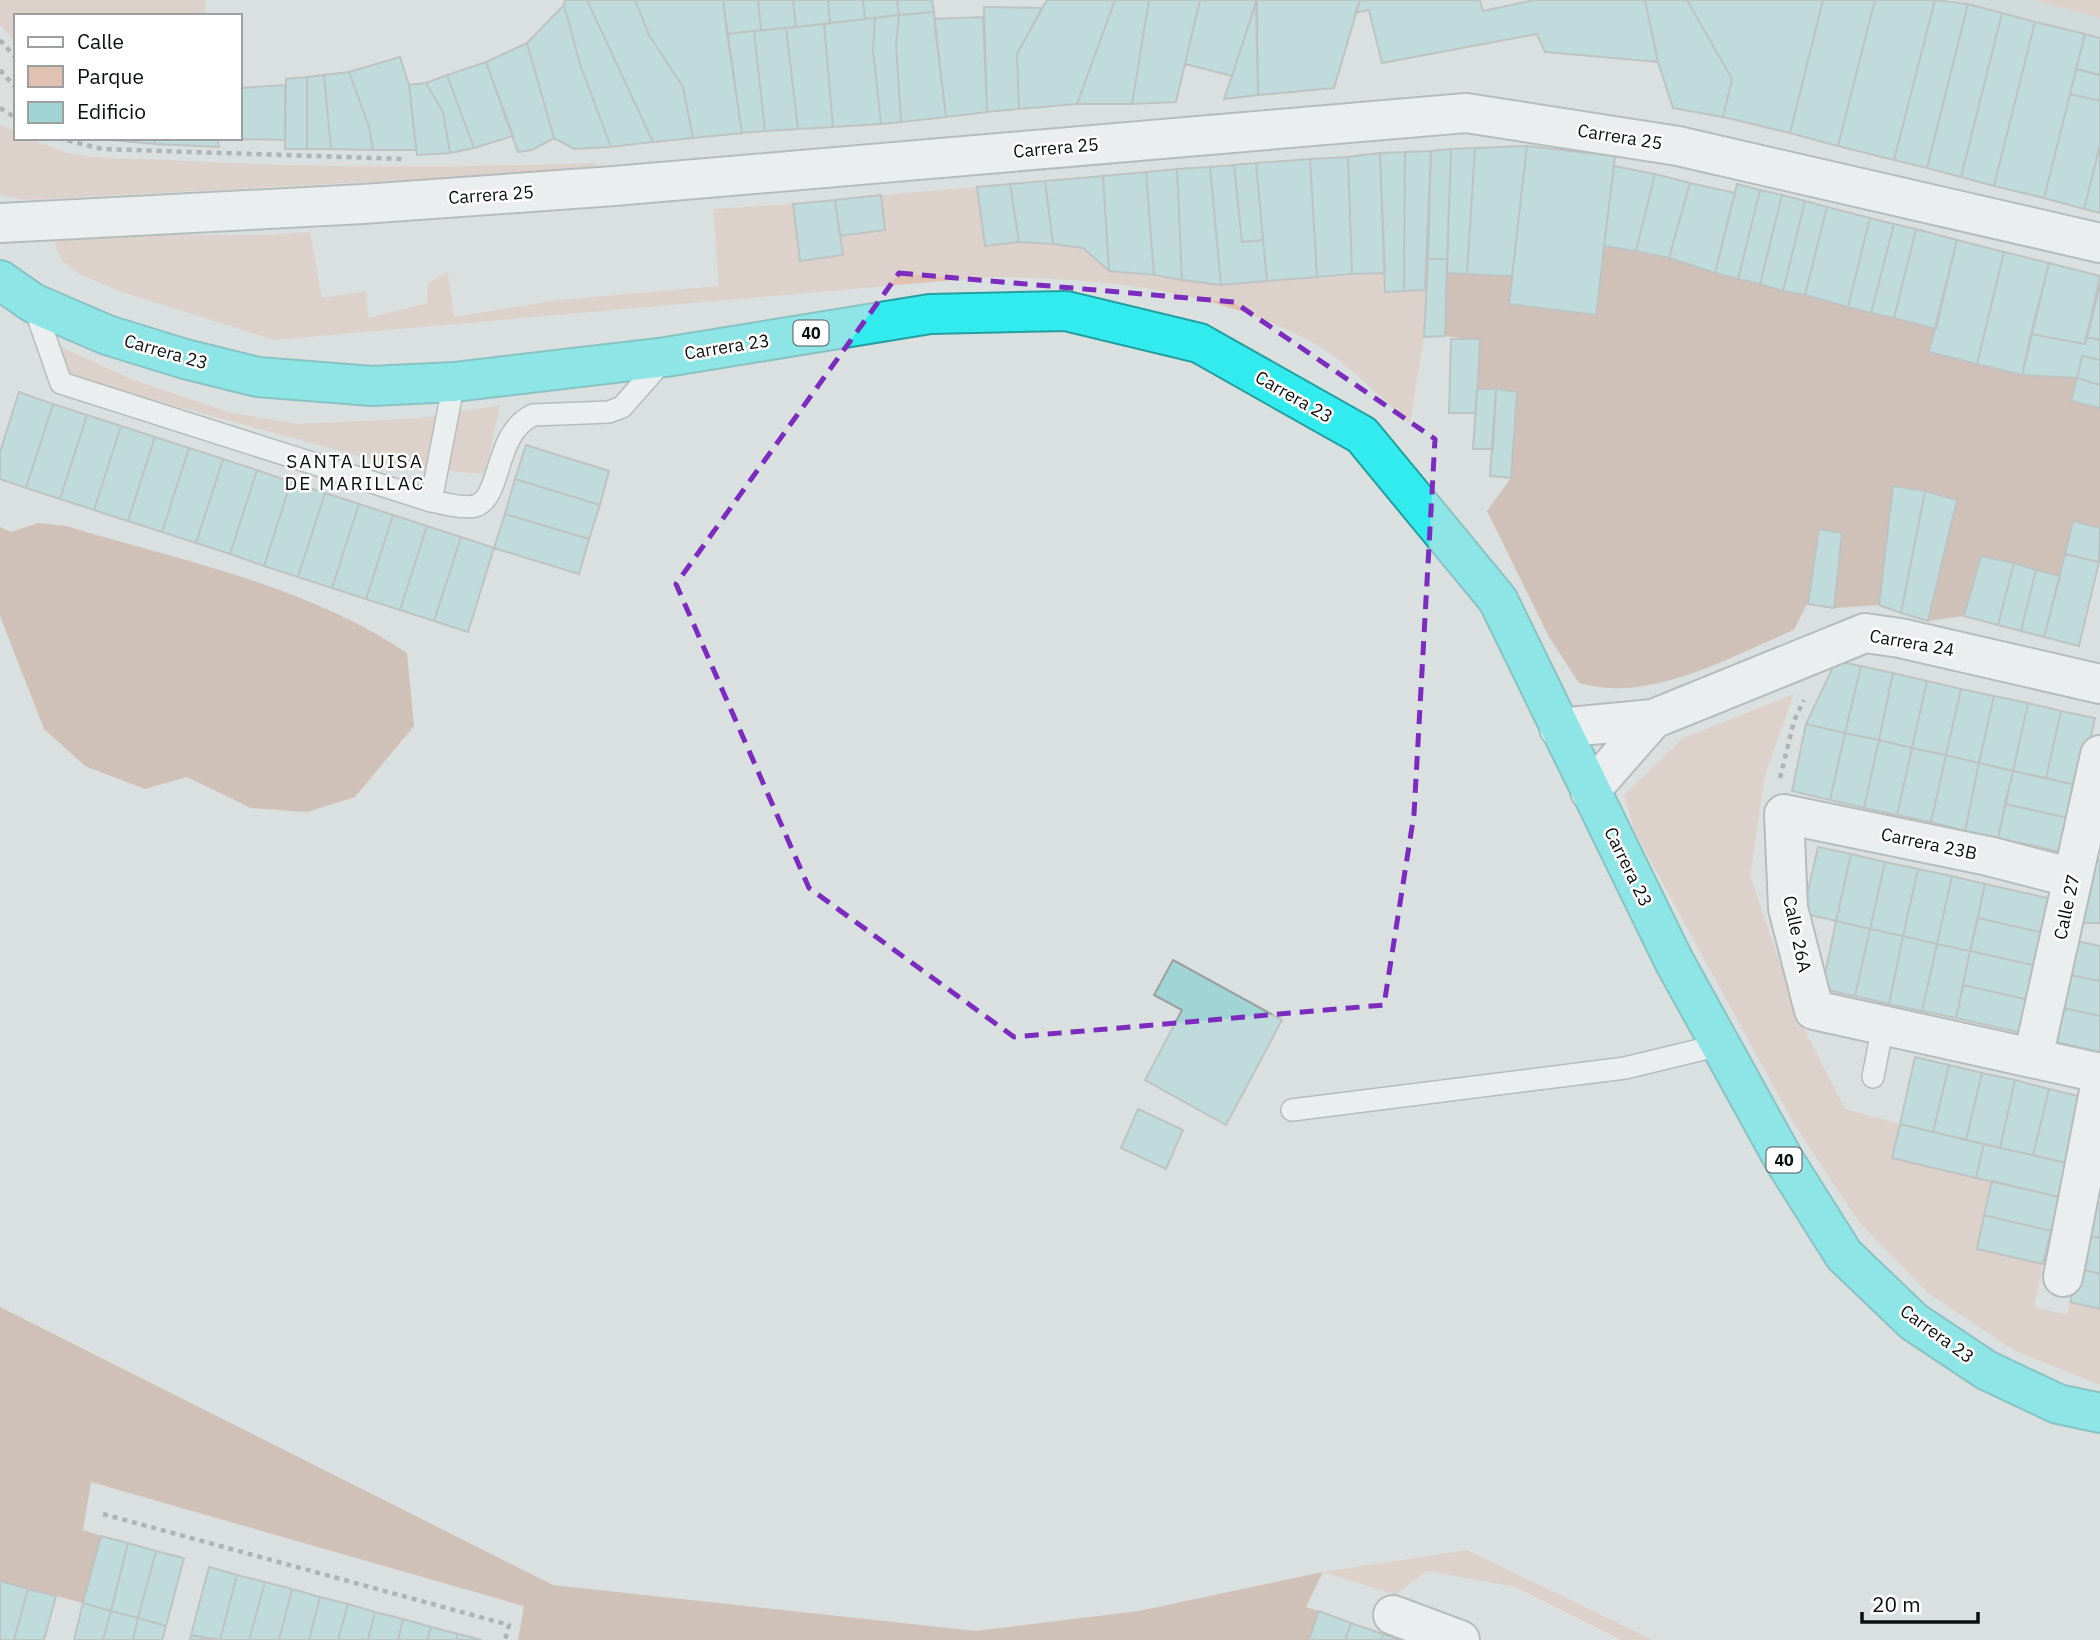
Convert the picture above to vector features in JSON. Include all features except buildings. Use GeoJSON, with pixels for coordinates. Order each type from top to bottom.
{"type":"FeatureCollection","features":[{"type":"Feature","properties":{"kind":"highway","name":"Carrera 23"},"geometry":{"type":"LineString","coordinates":[[0,280],[33,303],[107,335],[258,377],[372,386],[454,382],[666,357],[930,314],[1066,311],[1199,343],[1362,435],[1498,600],[1674,961],[1784,1160],[1844,1255],[1914,1322],[1986,1370],[2058,1404],[2100,1413]]}},
{"type":"Feature","properties":{"kind":"street","name":"Carrera 25"},"geometry":{"type":"LineString","coordinates":[[0,223],[363,204],[572,189],[1466,113],[1678,146],[2100,243]]}},
{"type":"Feature","properties":{"kind":"street","name":"Carrera 24"},"geometry":{"type":"LineString","coordinates":[[1559,728],[1653,719],[1865,633],[1900,638],[2100,684]]}},
{"type":"Feature","properties":{"kind":"street","name":"Carrera 24"},"geometry":{"type":"LineString","coordinates":[[1590,790],[1653,719]]}},
{"type":"Feature","properties":{"kind":"street","name":"Calle 27"},"geometry":{"type":"LineString","coordinates":[[2034,1058],[2100,755]]}},
{"type":"Feature","properties":{"kind":"street","name":"Carrera 23B"},"geometry":{"type":"LineString","coordinates":[[1784,814],[1987,856],[2073,878]]}},
{"type":"Feature","properties":{"kind":"street","name":"Calle 26A"},"geometry":{"type":"LineString","coordinates":[[1784,814],[1788,908],[1814,1010],[1883,1026]]}},
{"type":"Feature","properties":{"kind":"street"},"geometry":{"type":"LineString","coordinates":[[1883,1026],[2100,1073]]}},
{"type":"Feature","properties":{"kind":"street"},"geometry":{"type":"LineString","coordinates":[[2063,1277],[2100,1086]]}},
{"type":"Feature","properties":{"kind":"street"},"geometry":{"type":"LineString","coordinates":[[1393,1615],[1460,1640]]}},
{"type":"Feature","properties":{"kind":"lane"},"geometry":{"type":"LineString","coordinates":[[33,303],[61,383],[431,501],[472,507],[482,502],[490,492],[511,432],[522,421],[533,415],[609,412],[622,407],[666,357]]}},
{"type":"Feature","properties":{"kind":"lane"},"geometry":{"type":"LineString","coordinates":[[431,501],[454,382]]}},
{"type":"Feature","properties":{"kind":"lane"},"geometry":{"type":"LineString","coordinates":[[1873,1077],[1883,1026]]}},
{"type":"Feature","properties":{"kind":"lane"},"geometry":{"type":"LineString","coordinates":[[1292,1110],[1625,1068],[1720,1045]]}},
{"type":"Feature","properties":{"kind":"path"},"geometry":{"type":"LineString","coordinates":[[0,40],[14,56]]}},
{"type":"Feature","properties":{"kind":"path"},"geometry":{"type":"LineString","coordinates":[[0,70],[14,86]]}},
{"type":"Feature","properties":{"kind":"path"},"geometry":{"type":"LineString","coordinates":[[66,140],[102,149],[256,157],[416,159]]}},
{"type":"Feature","properties":{"kind":"path"},"geometry":{"type":"LineString","coordinates":[[1784,814],[1777,789],[1794,721],[1828,648]]}},
{"type":"Feature","properties":{"kind":"path"},"geometry":{"type":"LineString","coordinates":[[103,1514],[509,1625],[505,1640]]}},
{"type":"Feature","properties":{"kind":"highlighted area"},"geometry":{"type":"Polygon","coordinates":[[[899,273],[1234,302],[1435,439],[1414,814],[1384,1005],[1014,1037],[809,888],[676,584],[899,273]]]}},
{"type":"Feature","properties":{"kind":"shaded area"},"geometry":{"type":"Polygon","coordinates":[[[1953,0],[2100,0],[2100,38],[1953,0]]]}},
{"type":"Feature","properties":{"kind":"shaded area"},"geometry":{"type":"Polygon","coordinates":[[[1604,246],[1669,258],[1936,329],[2022,375],[2077,378],[2071,401],[2100,408],[2100,528],[2073,521],[2060,576],[1981,556],[1964,616],[1928,621],[1957,500],[1893,486],[1879,605],[1834,608],[1842,533],[1794,630],[1716,664],[1661,683],[1606,688],[1579,683],[1549,637],[1487,511],[1511,478],[1517,392],[1477,389],[1480,340],[1445,336],[1447,273],[1512,276],[1509,304],[1596,315],[1604,246]]]}},
{"type":"Feature","properties":{"kind":"shaded area"},"geometry":{"type":"Polygon","coordinates":[[[38,523],[66,526],[242,577],[327,609],[368,629],[407,653],[414,726],[355,797],[307,812],[251,808],[187,777],[145,789],[85,766],[44,729],[0,616],[0,527],[11,532],[38,523]]]}},
{"type":"Feature","properties":{"kind":"shaded area"},"geometry":{"type":"Polygon","coordinates":[[[0,1307],[553,1585],[976,1631],[1139,1611],[1323,1572],[1306,1607],[1319,1611],[1309,1640],[518,1640],[524,1606],[91,1482],[83,1530],[101,1536],[83,1603],[0,1581],[0,1307]]]}},
{"type":"Feature","properties":{"kind":"green space"},"geometry":{"type":"Polygon","coordinates":[[[0,0],[205,0],[204,14],[14,14],[14,41],[0,25],[0,0]]]}},
{"type":"Feature","properties":{"kind":"green space"},"geometry":{"type":"Polygon","coordinates":[[[2035,0],[2100,0],[2100,18],[2035,0]]]}},
{"type":"Feature","properties":{"kind":"green space"},"geometry":{"type":"Polygon","coordinates":[[[0,125],[14,130],[14,140],[32,140],[79,155],[105,158],[332,166],[599,163],[583,171],[24,200],[0,195],[0,125]]]}},
{"type":"Feature","properties":{"kind":"green space"},"geometry":{"type":"Polygon","coordinates":[[[977,187],[986,246],[1019,242],[1083,248],[1109,271],[1221,285],[1385,273],[1425,290],[1424,337],[1410,423],[1331,354],[1282,327],[1201,300],[1117,284],[988,277],[274,340],[119,291],[81,275],[62,261],[55,243],[66,235],[263,235],[310,232],[322,298],[366,291],[368,318],[427,303],[428,283],[448,272],[454,317],[558,300],[719,286],[713,209],[793,204],[800,260],[840,236],[885,230],[881,195],[977,187]]]}},
{"type":"Feature","properties":{"kind":"green space"},"geometry":{"type":"Polygon","coordinates":[[[59,346],[131,379],[228,412],[298,424],[420,418],[500,405],[485,474],[399,467],[69,377],[59,346]]]}},
{"type":"Feature","properties":{"kind":"green space"},"geometry":{"type":"Polygon","coordinates":[[[1794,694],[1765,775],[1750,876],[1800,1021],[1845,1109],[1900,1124],[1892,1158],[1992,1181],[1977,1249],[2043,1264],[2034,1307],[2067,1315],[2070,1302],[2100,1309],[2100,1385],[2015,1351],[1928,1293],[1859,1222],[1794,1124],[1635,832],[1624,795],[1683,738],[1794,694]]]}},
{"type":"Feature","properties":{"kind":"green space"},"geometry":{"type":"Polygon","coordinates":[[[1466,1550],[1653,1640],[1622,1640],[1516,1587],[1426,1571],[1396,1595],[1323,1572],[1466,1550]]]}},
{"type":"Feature","properties":{"kind":"district","name":"SANTA LUISA DE MARILLAC"},"geometry":{"type":"Point","coordinates":[355,472]}}]}
